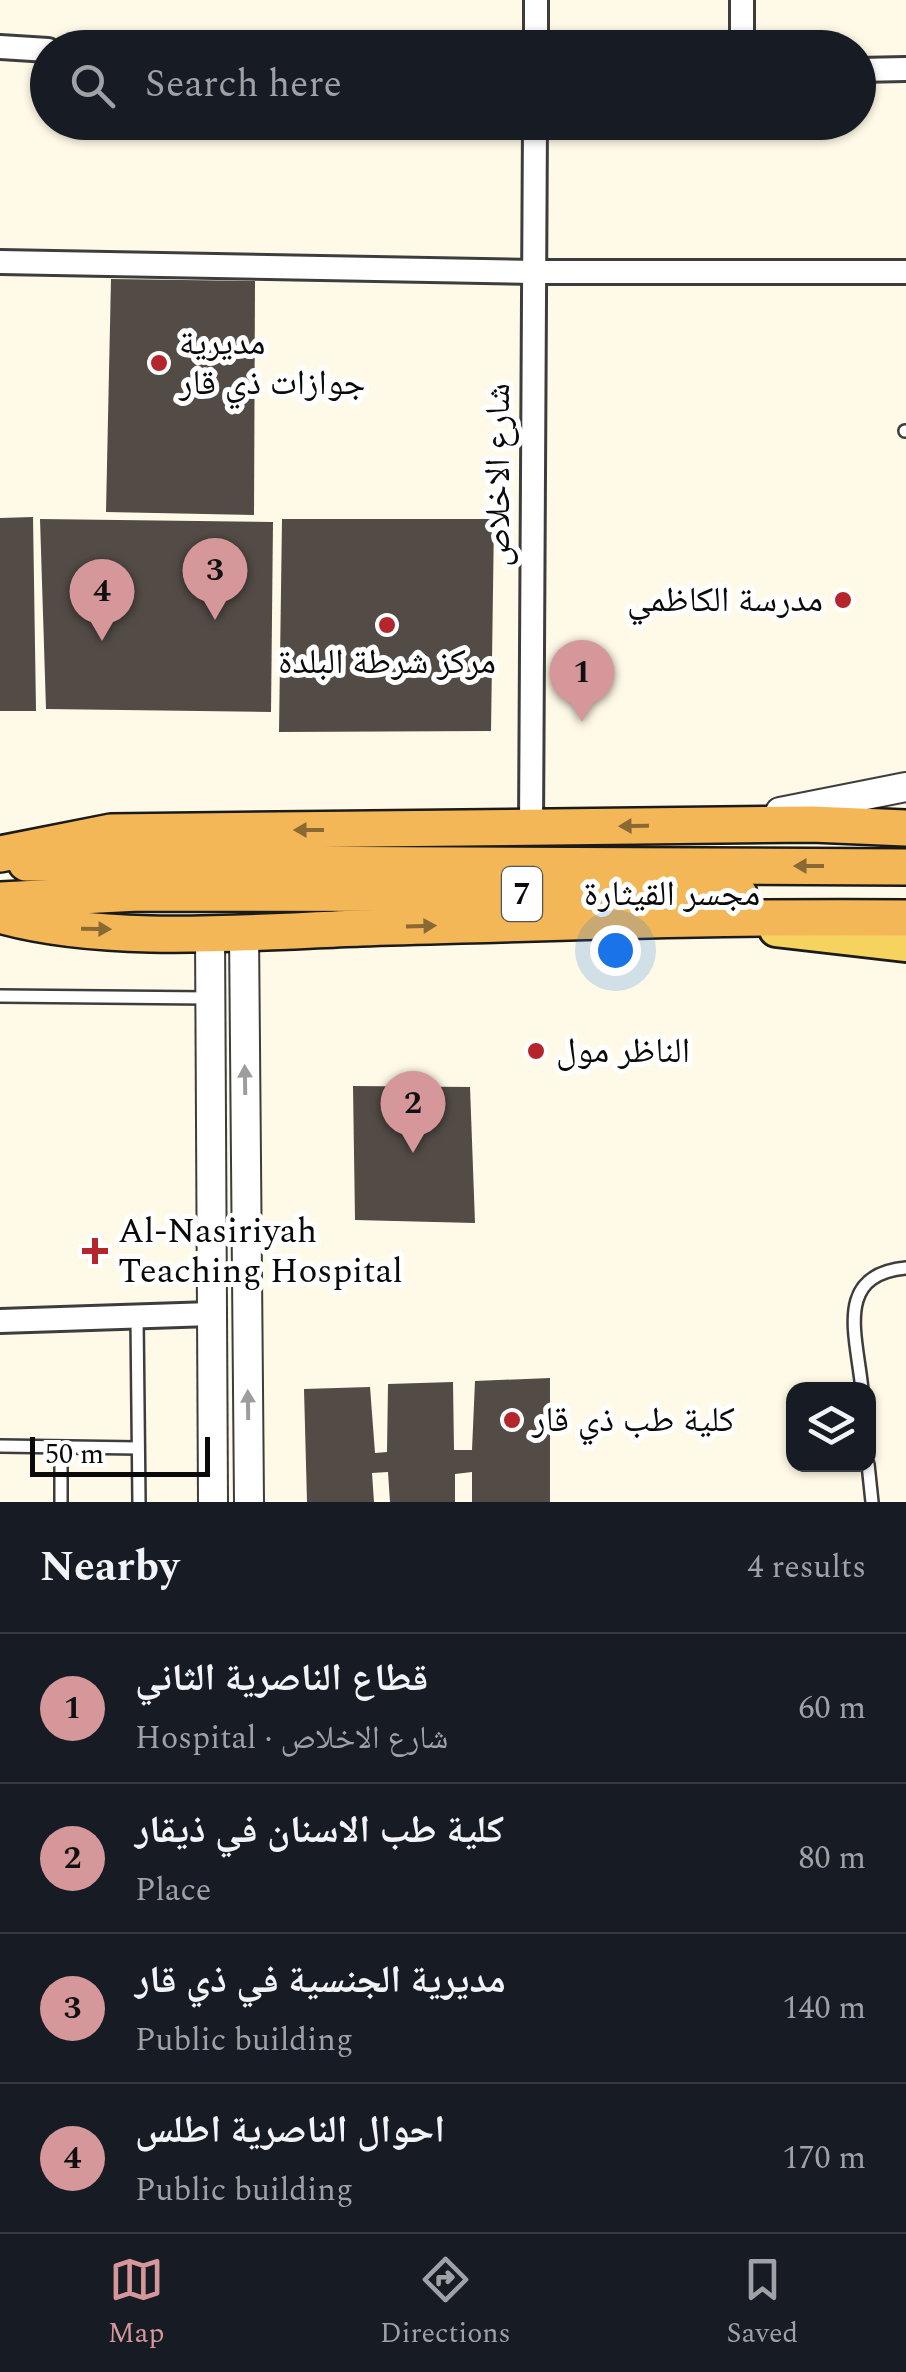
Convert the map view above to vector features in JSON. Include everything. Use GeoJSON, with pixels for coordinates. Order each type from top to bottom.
{"type":"FeatureCollection","features":[{"type":"Feature","properties":{"kind":"highway"},"geometry":{"type":"LineString","coordinates":[[0,854],[112,832],[906,825]]}},
{"type":"Feature","properties":{"kind":"highway","name":"7"},"geometry":{"type":"LineString","coordinates":[[0,864],[139,878]]}},
{"type":"Feature","properties":{"kind":"highway","name":"مجسر القيثارة"},"geometry":{"type":"LineString","coordinates":[[139,878],[906,867]]}},
{"type":"Feature","properties":{"kind":"highway","name":"7"},"geometry":{"type":"LineString","coordinates":[[0,900],[139,878]]}},
{"type":"Feature","properties":{"kind":"highway","name":"مجسر القيثارة"},"geometry":{"type":"LineString","coordinates":[[139,878],[906,894]]}},
{"type":"Feature","properties":{"kind":"highway"},"geometry":{"type":"LineString","coordinates":[[0,914],[38,926],[72,929],[227,932],[672,918],[906,918]]}},
{"type":"Feature","properties":{"kind":"main road"},"geometry":{"type":"LineString","coordinates":[[672,918],[906,945]]}},
{"type":"Feature","properties":{"kind":"street"},"geometry":{"type":"LineString","coordinates":[[536,0],[536,30]]}},
{"type":"Feature","properties":{"kind":"street"},"geometry":{"type":"LineString","coordinates":[[742,0],[742,30]]}},
{"type":"Feature","properties":{"kind":"street"},"geometry":{"type":"LineString","coordinates":[[0,48],[30,49]]}},
{"type":"Feature","properties":{"kind":"street"},"geometry":{"type":"LineString","coordinates":[[876,70],[906,69]]}},
{"type":"Feature","properties":{"kind":"street","name":"شارع الاخلاص"},"geometry":{"type":"LineString","coordinates":[[531,828],[536,140]]}},
{"type":"Feature","properties":{"kind":"street"},"geometry":{"type":"LineString","coordinates":[[0,262],[534,272],[906,272]]}},
{"type":"Feature","properties":{"kind":"street"},"geometry":{"type":"LineString","coordinates":[[704,826],[906,786]]}},
{"type":"Feature","properties":{"kind":"street"},"geometry":{"type":"LineString","coordinates":[[213,1502],[208,998],[227,932]]}},
{"type":"Feature","properties":{"kind":"street"},"geometry":{"type":"LineString","coordinates":[[227,932],[249,1502]]}},
{"type":"Feature","properties":{"kind":"street"},"geometry":{"type":"LineString","coordinates":[[0,1321],[212,1314]]}},
{"type":"Feature","properties":{"kind":"lane"},"geometry":{"type":"LineString","coordinates":[[0,996],[208,998]]}},
{"type":"Feature","properties":{"kind":"lane"},"geometry":{"type":"LineString","coordinates":[[861,1382],[854,1306],[862,1284],[881,1270],[906,1268]]}},
{"type":"Feature","properties":{"kind":"lane"},"geometry":{"type":"LineString","coordinates":[[137,1317],[139,1502]]}},
{"type":"Feature","properties":{"kind":"lane"},"geometry":{"type":"LineString","coordinates":[[0,1446],[138,1448]]}},
{"type":"Feature","properties":{"kind":"lane"},"geometry":{"type":"LineString","coordinates":[[61,1447],[61,1502]]}},
{"type":"Feature","properties":{"kind":"lane"},"geometry":{"type":"LineString","coordinates":[[869,1472],[872,1502]]}},
{"type":"Feature","properties":{"kind":"building","name":"مديرية جوازات ذي قار"},"geometry":{"type":"Polygon","coordinates":[[[111,279],[255,281],[254,515],[106,512],[111,279]]]}},
{"type":"Feature","properties":{"kind":"building"},"geometry":{"type":"Polygon","coordinates":[[[33,517],[36,711],[0,711],[0,518],[33,517]]]}},
{"type":"Feature","properties":{"kind":"building"},"geometry":{"type":"Polygon","coordinates":[[[40,519],[273,522],[271,712],[46,709],[40,519]]]}},
{"type":"Feature","properties":{"kind":"building","name":"مركز شرطة البلدة"},"geometry":{"type":"Polygon","coordinates":[[[282,519],[494,519],[491,731],[279,732],[282,519]]]}},
{"type":"Feature","properties":{"kind":"building"},"geometry":{"type":"Polygon","coordinates":[[[353,1086],[470,1087],[475,1223],[355,1220],[353,1086]]]}},
{"type":"Feature","properties":{"kind":"building","name":"كلية طب ذي قار"},"geometry":{"type":"Polygon","coordinates":[[[550,1378],[550,1502],[472,1502],[472,1472],[455,1474],[455,1502],[390,1502],[388,1472],[372,1473],[374,1502],[307,1502],[304,1389],[370,1387],[375,1453],[387,1452],[388,1384],[453,1382],[454,1450],[472,1450],[475,1381],[550,1378]]]}},
{"type":"Feature","properties":{"kind":"place","name":"مديرية جوازات ذي قار"},"geometry":{"type":"Point","coordinates":[159,363]}},
{"type":"Feature","properties":{"kind":"place","name":"مدرسة الكاظمي"},"geometry":{"type":"Point","coordinates":[843,600]}},
{"type":"Feature","properties":{"kind":"place","name":"مديرية الجنسية في ذي قار"},"geometry":{"type":"Point","coordinates":[215,620]}},
{"type":"Feature","properties":{"kind":"place","name":"مركز شرطة البلدة"},"geometry":{"type":"Point","coordinates":[387,625]}},
{"type":"Feature","properties":{"kind":"place","name":"احوال الناصرية اطلس"},"geometry":{"type":"Point","coordinates":[102,641]}},
{"type":"Feature","properties":{"kind":"place","name":"قطاع الناصرية الثاني"},"geometry":{"type":"Point","coordinates":[582,722]}},
{"type":"Feature","properties":{"kind":"place","name":"الناظر مول"},"geometry":{"type":"Point","coordinates":[536,1051]}},
{"type":"Feature","properties":{"kind":"place","name":"كلية طب الاسنان في ذيقار"},"geometry":{"type":"Point","coordinates":[413,1153]}},
{"type":"Feature","properties":{"kind":"place","name":"Al-Nasiriyah Teaching Hospital"},"geometry":{"type":"Point","coordinates":[95,1251]}},
{"type":"Feature","properties":{"kind":"place","name":"كلية طب ذي قار"},"geometry":{"type":"Point","coordinates":[512,1420]}}]}
